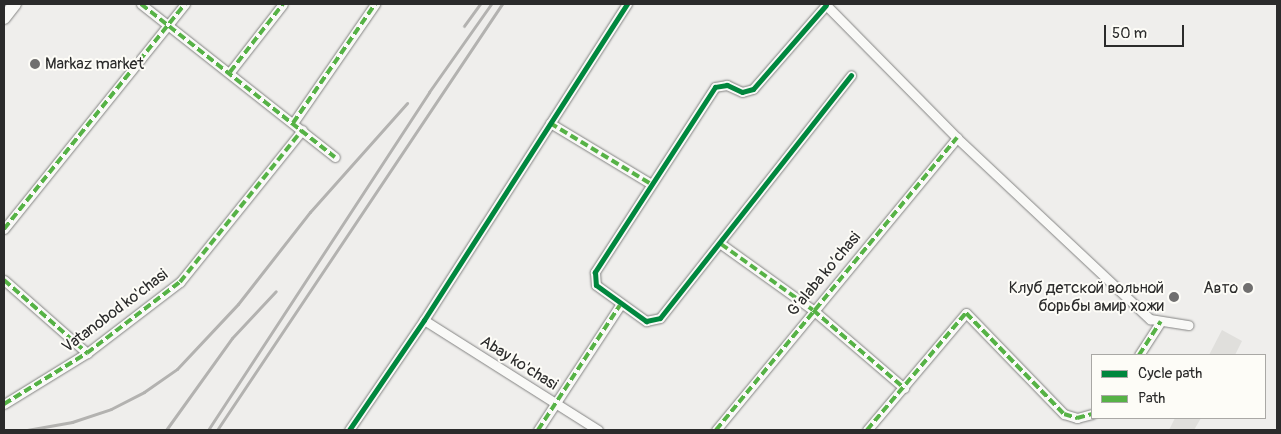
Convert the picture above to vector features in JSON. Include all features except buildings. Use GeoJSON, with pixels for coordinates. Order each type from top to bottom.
{"type":"FeatureCollection","features":[{"type":"Feature","properties":{"kind":"main road"},"geometry":{"type":"LineString","coordinates":[[4,18],[15,4]]}},
{"type":"Feature","properties":{"kind":"street"},"geometry":{"type":"LineString","coordinates":[[142,4],[170,23],[335,157]]}},
{"type":"Feature","properties":{"kind":"street"},"geometry":{"type":"LineString","coordinates":[[4,229],[185,4]]}},
{"type":"Feature","properties":{"kind":"street"},"geometry":{"type":"LineString","coordinates":[[230,72],[283,4]]}},
{"type":"Feature","properties":{"kind":"street"},"geometry":{"type":"LineString","coordinates":[[293,123],[376,4]]}},
{"type":"Feature","properties":{"kind":"street"},"geometry":{"type":"LineString","coordinates":[[349,430],[424,320],[627,4]]}},
{"type":"Feature","properties":{"kind":"street"},"geometry":{"type":"LineString","coordinates":[[851,76],[721,244],[660,318],[646,321],[620,305],[596,285],[595,272],[715,87],[727,85],[742,92],[753,89],[825,4],[957,138],[1150,319],[1189,325]]}},
{"type":"Feature","properties":{"kind":"street"},"geometry":{"type":"LineString","coordinates":[[550,123],[651,184]]}},
{"type":"Feature","properties":{"kind":"street","name":"Vatanobod ko'chasi"},"geometry":{"type":"LineString","coordinates":[[4,404],[87,353],[180,282],[302,130]]}},
{"type":"Feature","properties":{"kind":"street","name":"G’alaba ko’chasi"},"geometry":{"type":"LineString","coordinates":[[716,430],[812,310],[957,138]]}},
{"type":"Feature","properties":{"kind":"street"},"geometry":{"type":"LineString","coordinates":[[721,244],[812,310],[904,388]]}},
{"type":"Feature","properties":{"kind":"street"},"geometry":{"type":"LineString","coordinates":[[4,280],[87,353]]}},
{"type":"Feature","properties":{"kind":"street"},"geometry":{"type":"LineString","coordinates":[[538,430],[620,305]]}},
{"type":"Feature","properties":{"kind":"street"},"geometry":{"type":"LineString","coordinates":[[867,430],[966,313],[1064,414],[1077,418],[1091,414]]}},
{"type":"Feature","properties":{"kind":"street","name":"Abay ko'chasi"},"geometry":{"type":"LineString","coordinates":[[424,320],[598,430]]}},
{"type":"Feature","properties":{"kind":"street"},"geometry":{"type":"LineString","coordinates":[[1140,354],[1161,321]]}},
{"type":"Feature","properties":{"kind":"shaded area"},"geometry":{"type":"Polygon","coordinates":[[[1222,330],[1242,341],[1236,354],[1210,354],[1222,330]]]}},
{"type":"Feature","properties":{"kind":"shaded area"},"geometry":{"type":"Polygon","coordinates":[[[1174,419],[1200,419],[1194,430],[1169,430],[1174,419]]]}},
{"type":"Feature","properties":{"kind":"railway"},"geometry":{"type":"LineString","coordinates":[[464,26],[480,4]]}},
{"type":"Feature","properties":{"kind":"railway"},"geometry":{"type":"LineString","coordinates":[[208,430],[429,92],[491,4]]}},
{"type":"Feature","properties":{"kind":"railway"},"geometry":{"type":"LineString","coordinates":[[217,430],[502,4]]}},
{"type":"Feature","properties":{"kind":"railway"},"geometry":{"type":"LineString","coordinates":[[27,430],[72,422],[111,409],[144,392],[177,369],[238,304],[310,212],[407,103]]}},
{"type":"Feature","properties":{"kind":"railway"},"geometry":{"type":"LineString","coordinates":[[166,430],[232,338],[276,291]]}},
{"type":"Feature","properties":{"kind":"marked path"},"geometry":{"type":"LineString","coordinates":[[141,4],[335,157]]}},
{"type":"Feature","properties":{"kind":"marked path"},"geometry":{"type":"LineString","coordinates":[[4,229],[185,4]]}},
{"type":"Feature","properties":{"kind":"marked path"},"geometry":{"type":"LineString","coordinates":[[230,72],[283,4]]}},
{"type":"Feature","properties":{"kind":"marked path"},"geometry":{"type":"LineString","coordinates":[[293,123],[375,4]]}},
{"type":"Feature","properties":{"kind":"marked path"},"geometry":{"type":"LineString","coordinates":[[550,123],[651,184]]}},
{"type":"Feature","properties":{"kind":"marked path"},"geometry":{"type":"LineString","coordinates":[[4,404],[87,353],[180,282],[302,130]]}},
{"type":"Feature","properties":{"kind":"marked path"},"geometry":{"type":"LineString","coordinates":[[716,430],[957,138]]}},
{"type":"Feature","properties":{"kind":"marked path"},"geometry":{"type":"LineString","coordinates":[[721,244],[813,310],[904,388]]}},
{"type":"Feature","properties":{"kind":"marked path"},"geometry":{"type":"LineString","coordinates":[[4,280],[87,353]]}},
{"type":"Feature","properties":{"kind":"marked path"},"geometry":{"type":"LineString","coordinates":[[538,430],[620,305]]}},
{"type":"Feature","properties":{"kind":"marked path"},"geometry":{"type":"LineString","coordinates":[[867,430],[966,313],[1064,414],[1077,418],[1091,414]]}},
{"type":"Feature","properties":{"kind":"marked path"},"geometry":{"type":"LineString","coordinates":[[1140,354],[1161,321]]}},
{"type":"Feature","properties":{"kind":"cycle path"},"geometry":{"type":"LineString","coordinates":[[349,430],[424,320],[627,4]]}},
{"type":"Feature","properties":{"kind":"cycle path"},"geometry":{"type":"LineString","coordinates":[[826,5],[753,89],[742,92],[727,85],[715,87],[595,272],[596,285],[646,321],[660,318],[851,75]]}},
{"type":"Feature","properties":{"kind":"place","name":"Markaz market"},"geometry":{"type":"Point","coordinates":[35,64]}},
{"type":"Feature","properties":{"kind":"place","name":"Авто"},"geometry":{"type":"Point","coordinates":[1248,288]}},
{"type":"Feature","properties":{"kind":"place","name":"Клуб детской вольной борьбы амир хожи"},"geometry":{"type":"Point","coordinates":[1174,297]}}]}
